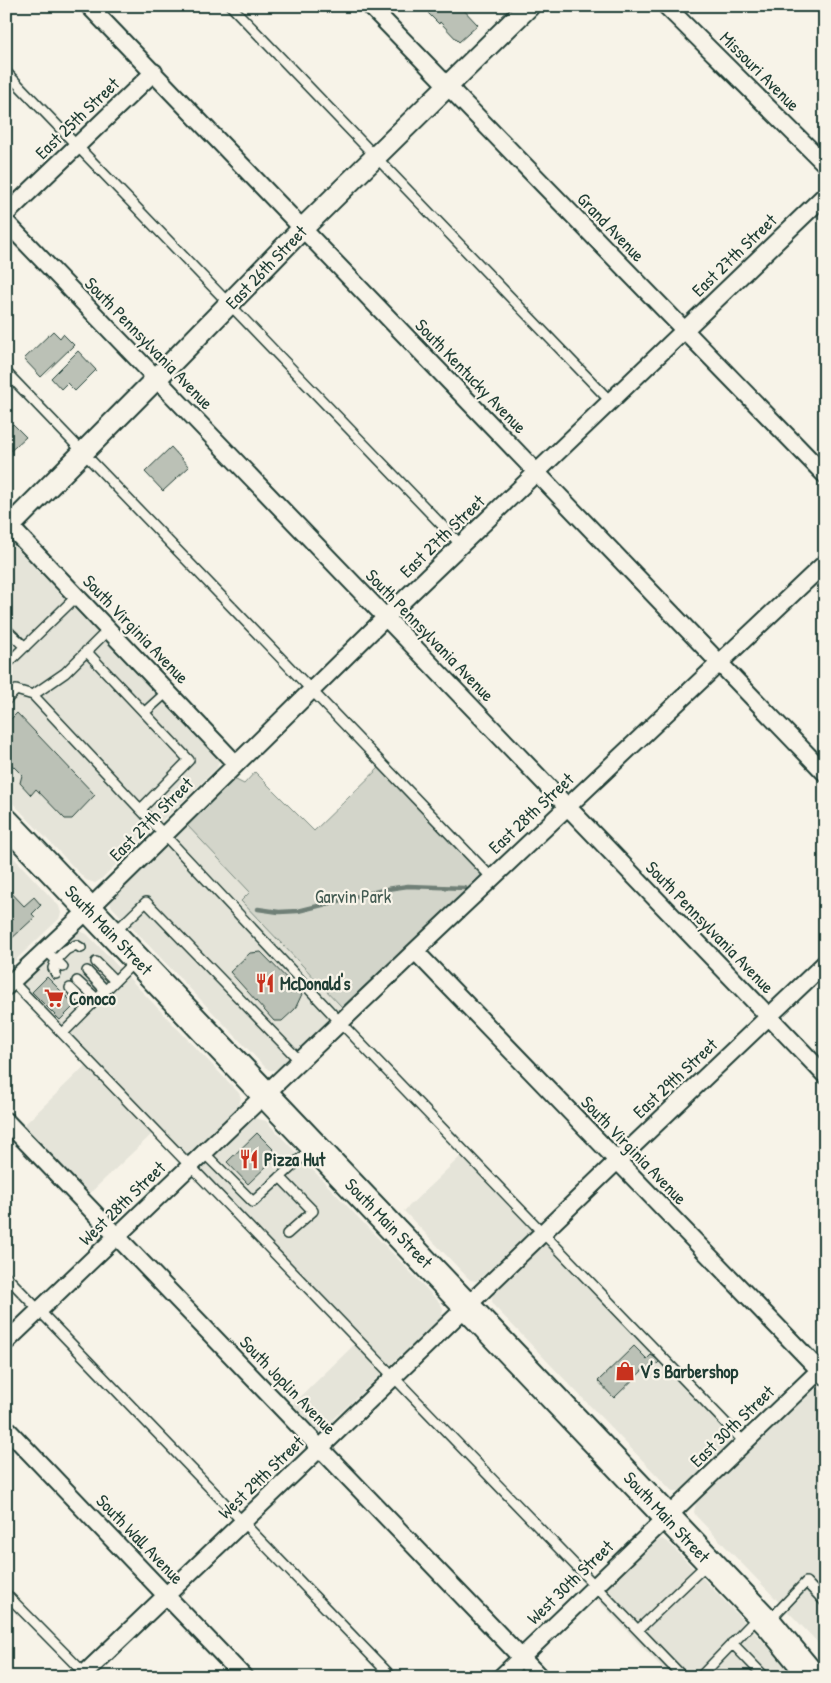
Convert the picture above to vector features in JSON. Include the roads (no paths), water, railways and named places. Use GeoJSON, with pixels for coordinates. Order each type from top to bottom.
{"type":"FeatureCollection","features":[{"type":"Feature","properties":{"kind":"main road","name":"South Main Street"},"geometry":{"type":"LineString","coordinates":[[6,822],[766,1621],[813,1677]]}},
{"type":"Feature","properties":{"kind":"main road","name":"South Main Street"},"geometry":{"type":"LineString","coordinates":[[766,1621],[825,1670]]}},
{"type":"Feature","properties":{"kind":"street","name":"South Kentucky Avenue"},"geometry":{"type":"LineString","coordinates":[[89,6],[825,773]]}},
{"type":"Feature","properties":{"kind":"street","name":"Grand Avenue"},"geometry":{"type":"LineString","coordinates":[[370,6],[825,475]]}},
{"type":"Feature","properties":{"kind":"street","name":"East 26th Street"},"geometry":{"type":"LineString","coordinates":[[8,526],[84,453],[375,156],[528,6]]}},
{"type":"Feature","properties":{"kind":"street","name":"Missouri Avenue"},"geometry":{"type":"LineString","coordinates":[[666,6],[825,164]]}},
{"type":"Feature","properties":{"kind":"street","name":"East 25th Street"},"geometry":{"type":"LineString","coordinates":[[6,214],[154,72]]}},
{"type":"Feature","properties":{"kind":"street","name":"East 27th Street"},"geometry":{"type":"LineString","coordinates":[[8,981],[50,955],[89,909],[164,834],[385,618],[825,195]]}},
{"type":"Feature","properties":{"kind":"street","name":"South Pennsylvania Avenue"},"geometry":{"type":"LineString","coordinates":[[6,222],[825,1076]]}},
{"type":"Feature","properties":{"kind":"street","name":"South Virginia Avenue"},"geometry":{"type":"LineString","coordinates":[[8,526],[236,764]]}},
{"type":"Feature","properties":{"kind":"street","name":"East 28th Street"},"geometry":{"type":"LineString","coordinates":[[265,1094],[825,563]]}},
{"type":"Feature","properties":{"kind":"street","name":"South Virginia Avenue"},"geometry":{"type":"LineString","coordinates":[[415,951],[617,1161],[823,1370]]}},
{"type":"Feature","properties":{"kind":"street","name":"East 29th Street"},"geometry":{"type":"LineString","coordinates":[[468,1306],[825,963]]}},
{"type":"Feature","properties":{"kind":"street","name":"West 28th Street"},"geometry":{"type":"LineString","coordinates":[[6,1342],[265,1094]]}},
{"type":"Feature","properties":{"kind":"street","name":"South Joplin Avenue"},"geometry":{"type":"LineString","coordinates":[[6,1121],[540,1677]]}},
{"type":"Feature","properties":{"kind":"street","name":"West 29th Street"},"geometry":{"type":"LineString","coordinates":[[85,1676],[468,1306]]}},
{"type":"Feature","properties":{"kind":"street","name":"East 30th Street"},"geometry":{"type":"LineString","coordinates":[[667,1517],[744,1442],[823,1370]]}},
{"type":"Feature","properties":{"kind":"street","name":"South Wall Avenue"},"geometry":{"type":"LineString","coordinates":[[6,1428],[244,1677]]}},
{"type":"Feature","properties":{"kind":"street","name":"West 30th Street"},"geometry":{"type":"LineString","coordinates":[[501,1677],[667,1517]]}},
{"type":"Feature","properties":{"kind":"lane"},"geometry":{"type":"LineString","coordinates":[[231,6],[610,402]]}},
{"type":"Feature","properties":{"kind":"lane"},"geometry":{"type":"LineString","coordinates":[[6,72],[462,546]]}},
{"type":"Feature","properties":{"kind":"lane"},"geometry":{"type":"LineString","coordinates":[[6,372],[492,878]]}},
{"type":"Feature","properties":{"kind":"lane"},"geometry":{"type":"LineString","coordinates":[[6,665],[77,596]]}},
{"type":"Feature","properties":{"kind":"lane"},"geometry":{"type":"LineString","coordinates":[[6,628],[25,647]]}},
{"type":"Feature","properties":{"kind":"lane"},"geometry":{"type":"LineString","coordinates":[[33,696],[65,672],[108,630]]}},
{"type":"Feature","properties":{"kind":"lane"},"geometry":{"type":"LineString","coordinates":[[86,651],[189,760],[141,809]]}},
{"type":"Feature","properties":{"kind":"lane"},"geometry":{"type":"LineString","coordinates":[[6,700],[16,690],[33,696],[340,1022],[744,1442]]}},
{"type":"Feature","properties":{"kind":"lane"},"geometry":{"type":"LineString","coordinates":[[145,712],[168,691]]}},
{"type":"Feature","properties":{"kind":"lane"},"geometry":{"type":"LineString","coordinates":[[113,934],[146,902],[300,1061]]}},
{"type":"Feature","properties":{"kind":"lane"},"geometry":{"type":"LineString","coordinates":[[50,955],[70,954],[76,945],[82,948]]}},
{"type":"Feature","properties":{"kind":"lane"},"geometry":{"type":"LineString","coordinates":[[50,955],[63,967]]}},
{"type":"Feature","properties":{"kind":"lane"},"geometry":{"type":"LineString","coordinates":[[50,955],[56,974]]}},
{"type":"Feature","properties":{"kind":"lane"},"geometry":{"type":"LineString","coordinates":[[62,1034],[137,959]]}},
{"type":"Feature","properties":{"kind":"lane"},"geometry":{"type":"LineString","coordinates":[[96,962],[115,981]]}},
{"type":"Feature","properties":{"kind":"lane"},"geometry":{"type":"LineString","coordinates":[[87,971],[106,990]]}},
{"type":"Feature","properties":{"kind":"lane"},"geometry":{"type":"LineString","coordinates":[[8,981],[190,1166],[682,1677]]}},
{"type":"Feature","properties":{"kind":"lane"},"geometry":{"type":"LineString","coordinates":[[77,981],[97,999]]}},
{"type":"Feature","properties":{"kind":"lane"},"geometry":{"type":"LineString","coordinates":[[70,988],[89,1007]]}},
{"type":"Feature","properties":{"kind":"lane"},"geometry":{"type":"LineString","coordinates":[[204,1153],[253,1202],[315,1145]]}},
{"type":"Feature","properties":{"kind":"lane"},"geometry":{"type":"LineString","coordinates":[[280,1177],[313,1211],[287,1234]]}},
{"type":"Feature","properties":{"kind":"lane"},"geometry":{"type":"LineString","coordinates":[[6,1276],[392,1677]]}},
{"type":"Feature","properties":{"kind":"lane"},"geometry":{"type":"LineString","coordinates":[[638,1630],[710,1562]]}},
{"type":"Feature","properties":{"kind":"lane"},"geometry":{"type":"LineString","coordinates":[[700,1677],[732,1643],[766,1621],[806,1582],[825,1602]]}},
{"type":"Feature","properties":{"kind":"lane"},"geometry":{"type":"LineString","coordinates":[[6,1594],[85,1676]]}},
{"type":"Feature","properties":{"kind":"lane"},"geometry":{"type":"LineString","coordinates":[[732,1643],[765,1677]]}},
{"type":"Feature","properties":{"kind":"waterway"},"geometry":{"type":"LineString","coordinates":[[258,909],[279,912],[298,911],[387,889],[408,886],[465,888]]}},
{"type":"Feature","properties":{"kind":"place","name":"McDonald's"},"geometry":{"type":"Point","coordinates":[265,983]}},
{"type":"Feature","properties":{"kind":"place","name":"Conoco"},"geometry":{"type":"Point","coordinates":[54,998]}},
{"type":"Feature","properties":{"kind":"place","name":"Pizza Hut"},"geometry":{"type":"Point","coordinates":[249,1159]}},
{"type":"Feature","properties":{"kind":"place","name":"V's Barbershop"},"geometry":{"type":"Point","coordinates":[625,1371]}},
{"type":"Feature","properties":{"kind":"park label","name":"Garvin Park"},"geometry":{"type":"Point","coordinates":[353,896]}}]}
